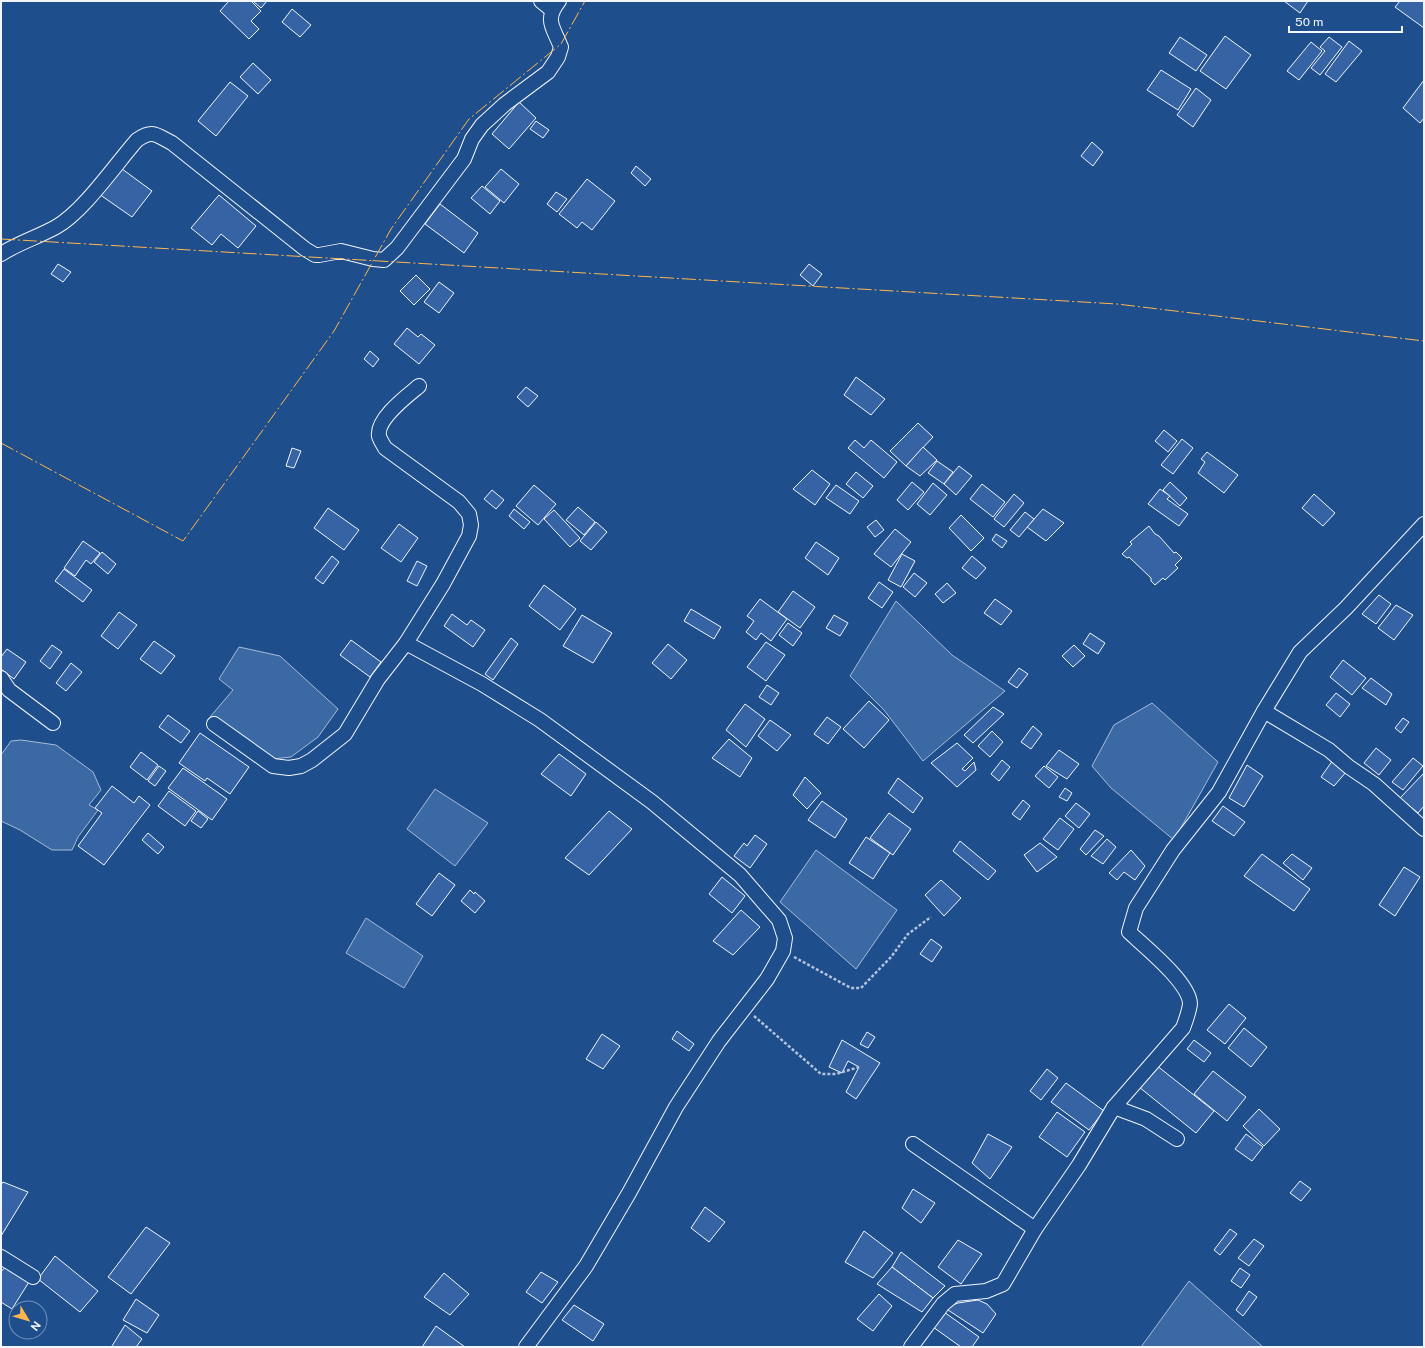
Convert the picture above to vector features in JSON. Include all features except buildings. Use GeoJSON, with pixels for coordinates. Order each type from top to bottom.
{"type":"FeatureCollection","features":[{"type":"Feature","properties":{"kind":"street"},"geometry":{"type":"LineString","coordinates":[[1,254],[11,247],[56,227],[74,213],[137,140],[146,134],[155,134],[172,143],[305,249],[319,255],[341,251],[373,259],[384,260],[397,248],[464,159],[472,139],[482,125],[505,104],[548,72],[558,57],[561,46],[550,18],[551,4]]}},
{"type":"Feature","properties":{"kind":"street"},"geometry":{"type":"LineString","coordinates":[[214,724],[273,766],[289,768],[301,766],[312,760],[345,734],[378,679],[406,643],[443,584],[469,536],[471,525],[469,514],[459,502],[385,448],[379,437],[379,431],[389,413],[419,386]]}},
{"type":"Feature","properties":{"kind":"street"},"geometry":{"type":"LineString","coordinates":[[911,1347],[943,1304],[955,1294],[986,1291],[1003,1284],[1035,1229],[1079,1165],[1114,1107],[1183,1028],[1190,1003],[1188,994],[1179,981],[1129,932],[1136,908],[1173,850],[1219,792],[1264,711],[1300,652],[1346,608],[1424,524]]}},
{"type":"Feature","properties":{"kind":"street"},"geometry":{"type":"LineString","coordinates":[[406,643],[482,684],[540,720],[652,802],[740,875],[779,920],[785,938],[783,951],[767,979],[719,1041],[676,1107],[629,1193],[586,1266],[526,1347]]}},
{"type":"Feature","properties":{"kind":"street"},"geometry":{"type":"LineString","coordinates":[[1,678],[10,690],[53,723]]}},
{"type":"Feature","properties":{"kind":"street"},"geometry":{"type":"LineString","coordinates":[[1264,711],[1329,750],[1349,767],[1374,784],[1424,829]]}},
{"type":"Feature","properties":{"kind":"street"},"geometry":{"type":"LineString","coordinates":[[1114,1107],[1146,1119],[1176,1139]]}},
{"type":"Feature","properties":{"kind":"street"},"geometry":{"type":"LineString","coordinates":[[913,1144],[1035,1229]]}},
{"type":"Feature","properties":{"kind":"street"},"geometry":{"type":"LineString","coordinates":[[1,1257],[33,1277]]}},
{"type":"Feature","properties":{"kind":"path"},"geometry":{"type":"LineString","coordinates":[[783,951],[851,988],[861,988],[891,957],[908,934],[931,917]]}},
{"type":"Feature","properties":{"kind":"path"},"geometry":{"type":"LineString","coordinates":[[745,1008],[821,1074],[836,1074],[859,1067]]}},
{"type":"Feature","properties":{"kind":"water"},"geometry":{"type":"Polygon","coordinates":[[[896,601],[952,655],[1005,691],[923,761],[884,710],[850,676],[896,601]]]}},
{"type":"Feature","properties":{"kind":"water"},"geometry":{"type":"Polygon","coordinates":[[[239,647],[280,656],[338,709],[318,737],[291,757],[272,759],[210,717],[233,690],[219,679],[239,647]]]}},
{"type":"Feature","properties":{"kind":"water"},"geometry":{"type":"Polygon","coordinates":[[[1152,703],[1218,762],[1174,840],[1111,788],[1092,766],[1114,725],[1152,703]]]}},
{"type":"Feature","properties":{"kind":"water"},"geometry":{"type":"Polygon","coordinates":[[[21,740],[56,745],[93,772],[101,790],[89,805],[98,810],[78,837],[72,850],[52,850],[20,830],[1,821],[1,755],[11,741],[21,740]]]}},
{"type":"Feature","properties":{"kind":"water"},"geometry":{"type":"Polygon","coordinates":[[[435,789],[488,823],[455,866],[407,829],[435,789]]]}},
{"type":"Feature","properties":{"kind":"water"},"geometry":{"type":"Polygon","coordinates":[[[816,850],[897,910],[856,969],[780,902],[816,850]]]}},
{"type":"Feature","properties":{"kind":"water"},"geometry":{"type":"Polygon","coordinates":[[[366,918],[423,956],[404,988],[346,953],[366,918]]]}},
{"type":"Feature","properties":{"kind":"water"},"geometry":{"type":"Polygon","coordinates":[[[1189,1281],[1263,1347],[1141,1347],[1189,1281]]]}},
{"type":"Feature","properties":{"kind":"power"},"geometry":{"type":"LineString","coordinates":[[1,443],[183,541],[334,331],[391,229],[469,119],[561,44],[585,1]]}},
{"type":"Feature","properties":{"kind":"power"},"geometry":{"type":"LineString","coordinates":[[1,239],[1117,304],[1424,341]]}}]}
